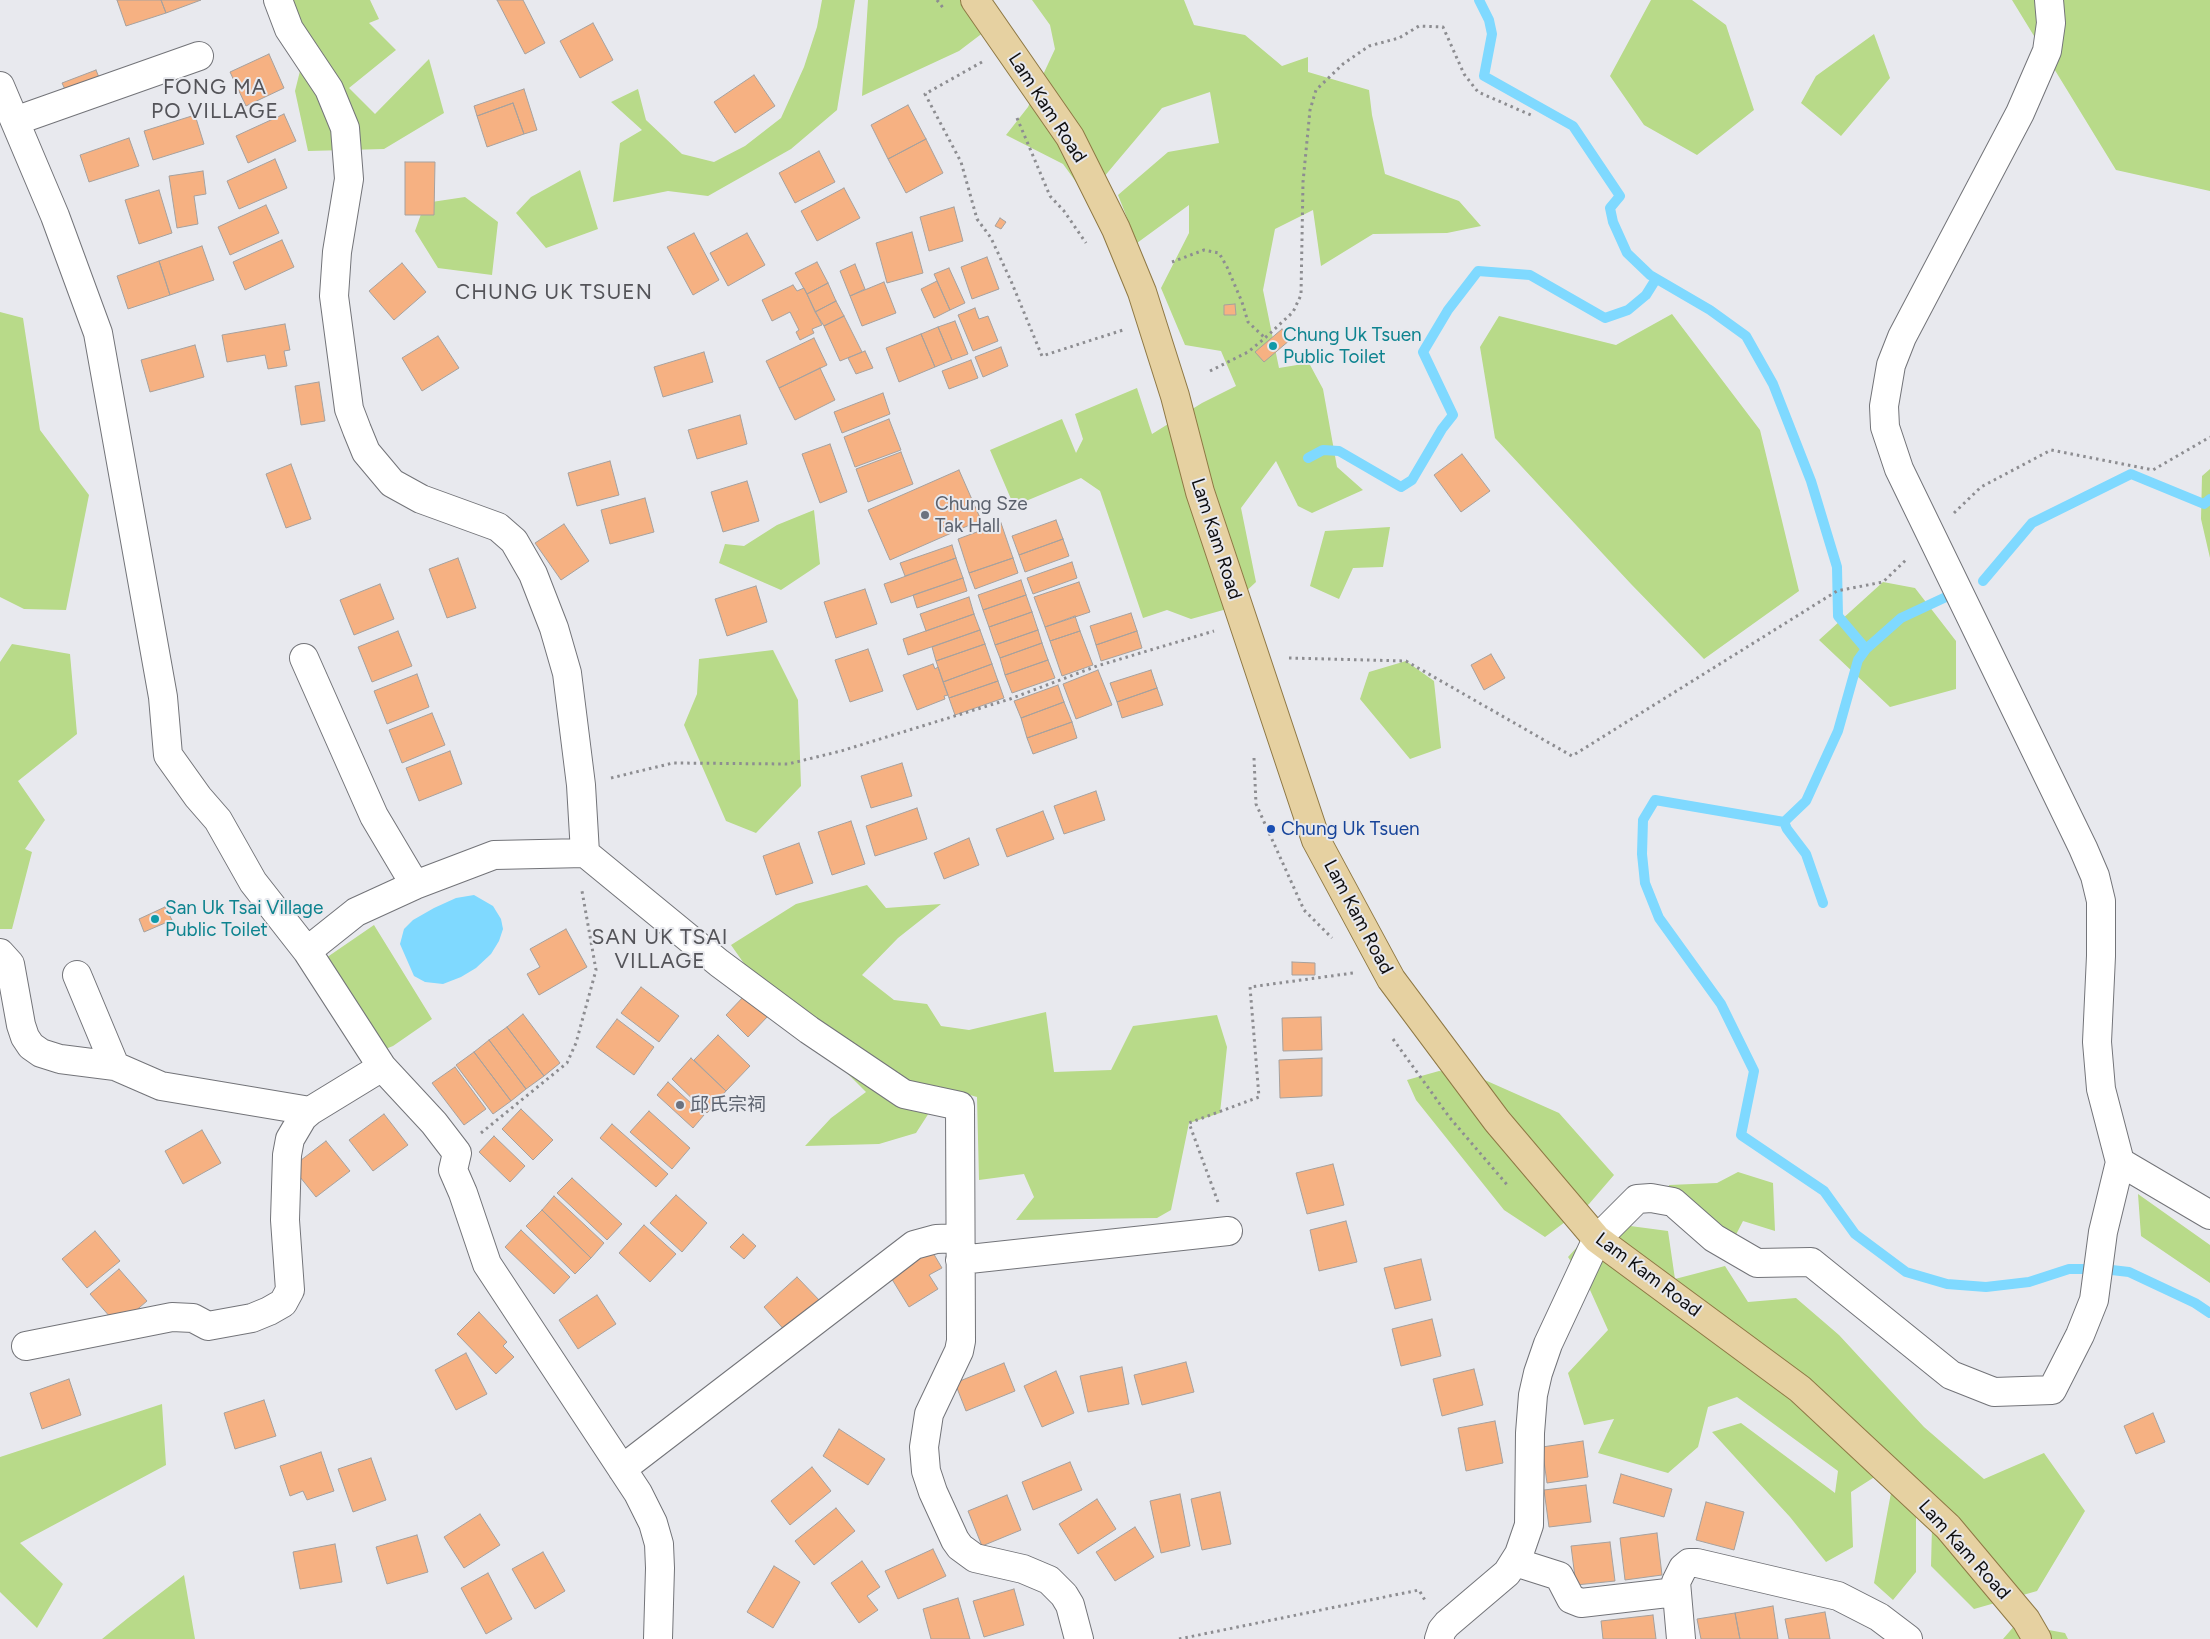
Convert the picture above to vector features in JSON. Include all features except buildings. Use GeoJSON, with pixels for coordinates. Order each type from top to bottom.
{"type":"FeatureCollection","features":[{"type":"Feature","properties":{"kind":"main road","name":"Lam Kam Road"},"geometry":{"type":"LineString","coordinates":[[975,0],[1070,137],[1116,228],[1142,292],[1175,396],[1200,492],[1316,840],[1391,979],[1497,1121],[1597,1239],[1800,1389],[1948,1527],[2026,1620],[2037,1639]]}},
{"type":"Feature","properties":{"kind":"lane"},"geometry":{"type":"LineString","coordinates":[[278,0],[289,29],[329,89],[345,128],[349,179],[337,252],[334,296],[346,392],[357,430],[366,452],[392,483],[421,499],[498,527],[514,541],[533,574],[554,628],[567,673],[581,786],[585,853]]}},
{"type":"Feature","properties":{"kind":"lane"},"geometry":{"type":"LineString","coordinates":[[1440,1635],[1507,1573],[1515,1562],[1525,1541],[1530,1525],[1530,1433],[1533,1395],[1538,1373],[1548,1344],[1597,1239],[1636,1199],[1651,1198],[1672,1202],[1714,1238],[1758,1263],[1811,1262],[1951,1375],[1994,1392],[2052,1390],[2080,1335],[2094,1300],[2103,1232],[2120,1162],[2101,1089],[2097,1042],[2102,926],[2101,901],[2095,876],[2083,848],[1900,469],[1885,427],[1884,406],[1891,365],[1902,337],[2020,113],[2047,51],[2051,23],[2048,0]]}},
{"type":"Feature","properties":{"kind":"lane"},"geometry":{"type":"LineString","coordinates":[[15,121],[199,56]]}},
{"type":"Feature","properties":{"kind":"lane"},"geometry":{"type":"LineString","coordinates":[[0,86],[55,216],[98,333],[163,697],[168,755],[198,797],[218,820],[253,882],[307,951],[382,1067],[434,1123],[457,1153],[453,1170],[463,1193],[487,1264],[638,1493],[653,1523],[659,1544],[658,1639]]}},
{"type":"Feature","properties":{"kind":"lane"},"geometry":{"type":"LineString","coordinates":[[304,658],[374,816],[415,885]]}},
{"type":"Feature","properties":{"kind":"lane"},"geometry":{"type":"LineString","coordinates":[[307,951],[356,912],[415,885],[494,854],[585,853],[719,963],[809,1030],[904,1094],[960,1106],[961,1341],[928,1414],[924,1447],[928,1478],[954,1540],[960,1547],[976,1558],[1023,1569],[1049,1580],[1064,1595],[1070,1605],[1079,1639]]}},
{"type":"Feature","properties":{"kind":"lane"},"geometry":{"type":"LineString","coordinates":[[0,954],[10,964],[21,1026],[31,1046],[41,1053],[60,1059],[115,1066],[161,1086],[310,1111]]}},
{"type":"Feature","properties":{"kind":"lane"},"geometry":{"type":"LineString","coordinates":[[77,975],[115,1066]]}},
{"type":"Feature","properties":{"kind":"lane"},"geometry":{"type":"LineString","coordinates":[[26,1346],[172,1317],[193,1318],[208,1326],[252,1318],[283,1303],[290,1290],[285,1220],[287,1155],[295,1128],[310,1111],[382,1067]]}},
{"type":"Feature","properties":{"kind":"lane"},"geometry":{"type":"LineString","coordinates":[[2120,1162],[2210,1215]]}},
{"type":"Feature","properties":{"kind":"lane"},"geometry":{"type":"LineString","coordinates":[[622,1469],[914,1245],[936,1239],[960,1249],[1228,1231]]}},
{"type":"Feature","properties":{"kind":"lane"},"geometry":{"type":"LineString","coordinates":[[1515,1562],[1556,1574],[1562,1579],[1571,1599],[1581,1603],[1676,1592]]}},
{"type":"Feature","properties":{"kind":"lane"},"geometry":{"type":"LineString","coordinates":[[1681,1639],[1676,1582],[1683,1568],[1689,1563],[1698,1562],[1838,1596],[1879,1617],[1908,1639]]}},
{"type":"Feature","properties":{"kind":"path"},"geometry":{"type":"LineString","coordinates":[[937,0],[948,16]]}},
{"type":"Feature","properties":{"kind":"path"},"geometry":{"type":"LineString","coordinates":[[1210,371],[1248,352],[1266,338],[1293,312],[1301,295],[1303,182],[1310,110],[1316,90],[1343,64],[1369,46],[1399,38],[1419,26],[1443,27],[1464,74],[1478,92],[1533,116]]}},
{"type":"Feature","properties":{"kind":"path"},"geometry":{"type":"LineString","coordinates":[[977,54],[988,70]]}},
{"type":"Feature","properties":{"kind":"path"},"geometry":{"type":"LineString","coordinates":[[983,62],[925,94],[961,162],[977,219],[991,238],[1042,356],[1126,329]]}},
{"type":"Feature","properties":{"kind":"path"},"geometry":{"type":"LineString","coordinates":[[1013,109],[1050,196],[1064,211],[1090,250]]}},
{"type":"Feature","properties":{"kind":"path"},"geometry":{"type":"LineString","coordinates":[[1172,262],[1204,250],[1218,253],[1234,284],[1248,322],[1266,338]]}},
{"type":"Feature","properties":{"kind":"path"},"geometry":{"type":"LineString","coordinates":[[1953,514],[1980,487],[2051,450],[2153,470],[2210,437]]}},
{"type":"Feature","properties":{"kind":"path"},"geometry":{"type":"LineString","coordinates":[[1289,658],[1406,661],[1572,756],[1838,591],[1883,582],[1911,555]]}},
{"type":"Feature","properties":{"kind":"path"},"geometry":{"type":"LineString","coordinates":[[1213,622],[1218,640]]}},
{"type":"Feature","properties":{"kind":"path"},"geometry":{"type":"LineString","coordinates":[[581,786],[673,763],[788,764],[841,751],[1010,699],[1097,666],[1215,630]]}},
{"type":"Feature","properties":{"kind":"path"},"geometry":{"type":"LineString","coordinates":[[1254,750],[1256,804],[1304,910],[1338,944]]}},
{"type":"Feature","properties":{"kind":"path"},"geometry":{"type":"LineString","coordinates":[[457,1153],[527,1094],[568,1063],[576,1043],[596,970],[579,870],[585,853]]}},
{"type":"Feature","properties":{"kind":"path"},"geometry":{"type":"LineString","coordinates":[[1350,966],[1358,981]]}},
{"type":"Feature","properties":{"kind":"path"},"geometry":{"type":"LineString","coordinates":[[1228,1231],[1189,1122],[1259,1097],[1250,987],[1354,973]]}},
{"type":"Feature","properties":{"kind":"path"},"geometry":{"type":"LineString","coordinates":[[1388,1030],[1450,1118],[1511,1189]]}},
{"type":"Feature","properties":{"kind":"path"},"geometry":{"type":"LineString","coordinates":[[1179,1639],[1420,1590],[1440,1635]]}},
{"type":"Feature","properties":{"kind":"green space"},"geometry":{"type":"Polygon","coordinates":[[[289,0],[370,0],[379,19],[369,23],[396,50],[349,88],[375,114],[429,59],[444,113],[384,149],[308,151],[295,91],[301,67],[289,0]]]}},
{"type":"Feature","properties":{"kind":"green space"},"geometry":{"type":"Polygon","coordinates":[[[822,0],[855,0],[837,110],[791,149],[708,196],[668,191],[613,202],[620,143],[642,130],[611,102],[638,89],[646,120],[682,154],[714,162],[745,146],[781,118],[804,67],[817,27],[822,0]]]}},
{"type":"Feature","properties":{"kind":"green space"},"geometry":{"type":"Polygon","coordinates":[[[868,0],[974,0],[984,32],[959,51],[862,96],[868,0]]]}},
{"type":"Feature","properties":{"kind":"green space"},"geometry":{"type":"Polygon","coordinates":[[[1032,0],[1184,0],[1194,25],[1245,35],[1282,66],[1308,57],[1308,72],[1369,90],[1372,115],[1385,174],[1459,201],[1481,226],[1447,233],[1373,234],[1321,266],[1313,210],[1275,229],[1263,290],[1279,368],[1309,363],[1323,389],[1337,467],[1363,490],[1312,513],[1298,506],[1276,461],[1241,508],[1256,582],[1227,609],[1191,619],[1167,610],[1143,618],[1100,491],[1081,478],[1014,506],[990,450],[1062,419],[1076,453],[1083,439],[1075,414],[1137,388],[1152,434],[1202,403],[1236,386],[1221,351],[1185,345],[1161,288],[1189,233],[1189,205],[1137,243],[1118,195],[1168,152],[1219,143],[1210,92],[1162,108],[1087,197],[1063,164],[1006,135],[1028,107],[1055,49],[1050,25],[1032,0]]]}},
{"type":"Feature","properties":{"kind":"green space"},"geometry":{"type":"Polygon","coordinates":[[[1651,0],[1692,0],[1726,25],[1754,110],[1697,155],[1644,125],[1610,76],[1651,0]]]}},
{"type":"Feature","properties":{"kind":"green space"},"geometry":{"type":"Polygon","coordinates":[[[2012,0],[2210,0],[2210,191],[2116,170],[2012,0]]]}},
{"type":"Feature","properties":{"kind":"green space"},"geometry":{"type":"Polygon","coordinates":[[[1874,34],[1890,78],[1841,136],[1801,103],[1816,76],[1874,34]]]}},
{"type":"Feature","properties":{"kind":"green space"},"geometry":{"type":"Polygon","coordinates":[[[580,170],[598,229],[546,248],[516,213],[531,197],[580,170]]]}},
{"type":"Feature","properties":{"kind":"green space"},"geometry":{"type":"Polygon","coordinates":[[[465,197],[498,222],[492,275],[438,268],[415,231],[425,203],[465,197]]]}},
{"type":"Feature","properties":{"kind":"green space"},"geometry":{"type":"Polygon","coordinates":[[[0,312],[23,318],[40,430],[89,495],[66,610],[24,609],[0,597],[0,312]]]}},
{"type":"Feature","properties":{"kind":"green space"},"geometry":{"type":"Polygon","coordinates":[[[1672,314],[1760,430],[1799,591],[1704,659],[1631,584],[1495,438],[1480,347],[1499,316],[1616,345],[1672,314]]]}},
{"type":"Feature","properties":{"kind":"green space"},"geometry":{"type":"Polygon","coordinates":[[[2210,469],[2210,558],[2201,519],[2202,476],[2210,469]]]}},
{"type":"Feature","properties":{"kind":"green space"},"geometry":{"type":"Polygon","coordinates":[[[814,510],[820,564],[781,590],[719,563],[725,544],[744,546],[777,525],[814,510]]]}},
{"type":"Feature","properties":{"kind":"green space"},"geometry":{"type":"Polygon","coordinates":[[[1390,527],[1383,567],[1353,568],[1339,599],[1310,586],[1325,531],[1390,527]]]}},
{"type":"Feature","properties":{"kind":"green space"},"geometry":{"type":"Polygon","coordinates":[[[1883,582],[1915,588],[1956,641],[1956,689],[1890,707],[1819,640],[1883,582]]]}},
{"type":"Feature","properties":{"kind":"green space"},"geometry":{"type":"Polygon","coordinates":[[[12,644],[70,654],[77,734],[18,781],[45,820],[25,849],[32,852],[12,929],[0,929],[0,662],[12,644]]]}},
{"type":"Feature","properties":{"kind":"green space"},"geometry":{"type":"Polygon","coordinates":[[[773,650],[798,700],[801,786],[756,833],[726,821],[684,725],[697,694],[699,659],[773,650]]]}},
{"type":"Feature","properties":{"kind":"green space"},"geometry":{"type":"Polygon","coordinates":[[[1406,661],[1434,681],[1441,748],[1410,759],[1360,699],[1369,672],[1406,661]]]}},
{"type":"Feature","properties":{"kind":"green space"},"geometry":{"type":"Polygon","coordinates":[[[867,885],[886,908],[941,904],[898,938],[862,975],[894,1000],[927,1004],[941,1026],[969,1030],[1046,1012],[1054,1072],[1111,1070],[1133,1026],[1217,1015],[1227,1047],[1220,1113],[1189,1123],[1171,1210],[1157,1218],[1016,1220],[1034,1197],[1024,1174],[979,1180],[977,1097],[945,1088],[916,1133],[879,1144],[805,1146],[831,1118],[866,1092],[838,1064],[798,1040],[731,945],[796,904],[867,885]]]}},
{"type":"Feature","properties":{"kind":"green space"},"geometry":{"type":"Polygon","coordinates":[[[374,925],[432,1019],[393,1046],[383,1050],[323,960],[374,925]]]}},
{"type":"Feature","properties":{"kind":"green space"},"geometry":{"type":"Polygon","coordinates":[[[1439,1071],[1478,1077],[1559,1113],[1614,1175],[1589,1204],[1545,1237],[1504,1210],[1416,1100],[1407,1080],[1439,1071]]]}},
{"type":"Feature","properties":{"kind":"green space"},"geometry":{"type":"Polygon","coordinates":[[[1738,1172],[1773,1183],[1775,1231],[1743,1221],[1724,1258],[1667,1216],[1669,1185],[1717,1183],[1738,1172]]]}},
{"type":"Feature","properties":{"kind":"green space"},"geometry":{"type":"Polygon","coordinates":[[[2138,1194],[2210,1245],[2210,1283],[2141,1236],[2138,1194]]]}},
{"type":"Feature","properties":{"kind":"green space"},"geometry":{"type":"Polygon","coordinates":[[[1600,1222],[1668,1231],[1675,1279],[1725,1266],[1748,1302],[1796,1298],[1839,1335],[1924,1427],[1984,1479],[2044,1453],[2085,1511],[2037,1591],[1974,1609],[1931,1566],[1932,1527],[1916,1515],[1916,1572],[1893,1600],[1874,1583],[1891,1493],[1904,1469],[1873,1478],[1851,1492],[1853,1547],[1826,1562],[1790,1517],[1712,1432],[1741,1423],[1835,1493],[1838,1471],[1737,1397],[1708,1407],[1698,1447],[1668,1473],[1598,1453],[1614,1419],[1584,1425],[1568,1373],[1608,1330],[1590,1290],[1568,1257],[1600,1222]]]}},
{"type":"Feature","properties":{"kind":"green space"},"geometry":{"type":"Polygon","coordinates":[[[162,1404],[166,1465],[20,1543],[63,1584],[37,1628],[0,1592],[0,1457],[162,1404]]]}},
{"type":"Feature","properties":{"kind":"green space"},"geometry":{"type":"Polygon","coordinates":[[[184,1575],[195,1639],[102,1639],[128,1618],[184,1575]]]}},
{"type":"Feature","properties":{"kind":"green space"},"geometry":{"type":"Polygon","coordinates":[[[2016,1624],[2065,1633],[2068,1639],[2003,1639],[2016,1624]]]}},
{"type":"Feature","properties":{"kind":"water"},"geometry":{"type":"Polygon","coordinates":[[[474,895],[493,906],[501,919],[503,929],[499,941],[491,954],[476,968],[461,977],[443,984],[425,982],[414,976],[400,944],[404,929],[413,920],[434,908],[456,898],[474,895]]]}},
{"type":"Feature","properties":{"kind":"waterway"},"geometry":{"type":"LineString","coordinates":[[1479,0],[1489,20],[1492,34],[1484,76],[1573,126],[1620,196],[1610,208],[1613,222],[1627,253],[1650,275],[1710,310],[1746,336],[1773,384],[1811,481],[1837,567],[1838,616],[1866,649]]}},
{"type":"Feature","properties":{"kind":"waterway"},"geometry":{"type":"LineString","coordinates":[[1308,458],[1323,450],[1339,451],[1401,487],[1412,480],[1442,429],[1453,415],[1423,352],[1448,310],[1478,271],[1530,275],[1605,318],[1628,310],[1646,295],[1656,279]]}},
{"type":"Feature","properties":{"kind":"waterway"},"geometry":{"type":"LineString","coordinates":[[1983,581],[2032,523],[2131,474],[2204,504],[2210,499]]}},
{"type":"Feature","properties":{"kind":"waterway"},"geometry":{"type":"LineString","coordinates":[[1946,597],[1901,618],[1866,649],[1858,660],[1838,731],[1806,801],[1784,822],[1655,800],[1643,820],[1642,854],[1645,883],[1659,918],[1721,1004],[1754,1071],[1741,1135],[1824,1191],[1855,1234],[1906,1272],[1947,1284],[1986,1287],[2029,1282],[2069,1269],[2103,1269],[2129,1272],[2195,1303],[2210,1313]]}},
{"type":"Feature","properties":{"kind":"waterway"},"geometry":{"type":"LineString","coordinates":[[1784,822],[1806,854],[1823,903]]}},
{"type":"Feature","properties":{"kind":"place","name":"Chung Uk Tsuen Public Toilet"},"geometry":{"type":"Point","coordinates":[1273,346]}},
{"type":"Feature","properties":{"kind":"place","name":"Chung Sze Tak Hall"},"geometry":{"type":"Point","coordinates":[925,515]}},
{"type":"Feature","properties":{"kind":"place","name":"Chung Uk Tsuen"},"geometry":{"type":"Point","coordinates":[1271,829]}},
{"type":"Feature","properties":{"kind":"place","name":"San Uk Tsai Village Public Toilet"},"geometry":{"type":"Point","coordinates":[155,919]}},
{"type":"Feature","properties":{"kind":"place","name":"邱氏宗祠"},"geometry":{"type":"Point","coordinates":[680,1105]}},
{"type":"Feature","properties":{"kind":"district","name":"FONG MA PO VILLAGE"},"geometry":{"type":"Point","coordinates":[215,100]}},
{"type":"Feature","properties":{"kind":"district","name":"CHUNG UK TSUEN"},"geometry":{"type":"Point","coordinates":[554,293]}},
{"type":"Feature","properties":{"kind":"district","name":"SAN UK TSAI VILLAGE"},"geometry":{"type":"Point","coordinates":[660,950]}}]}
